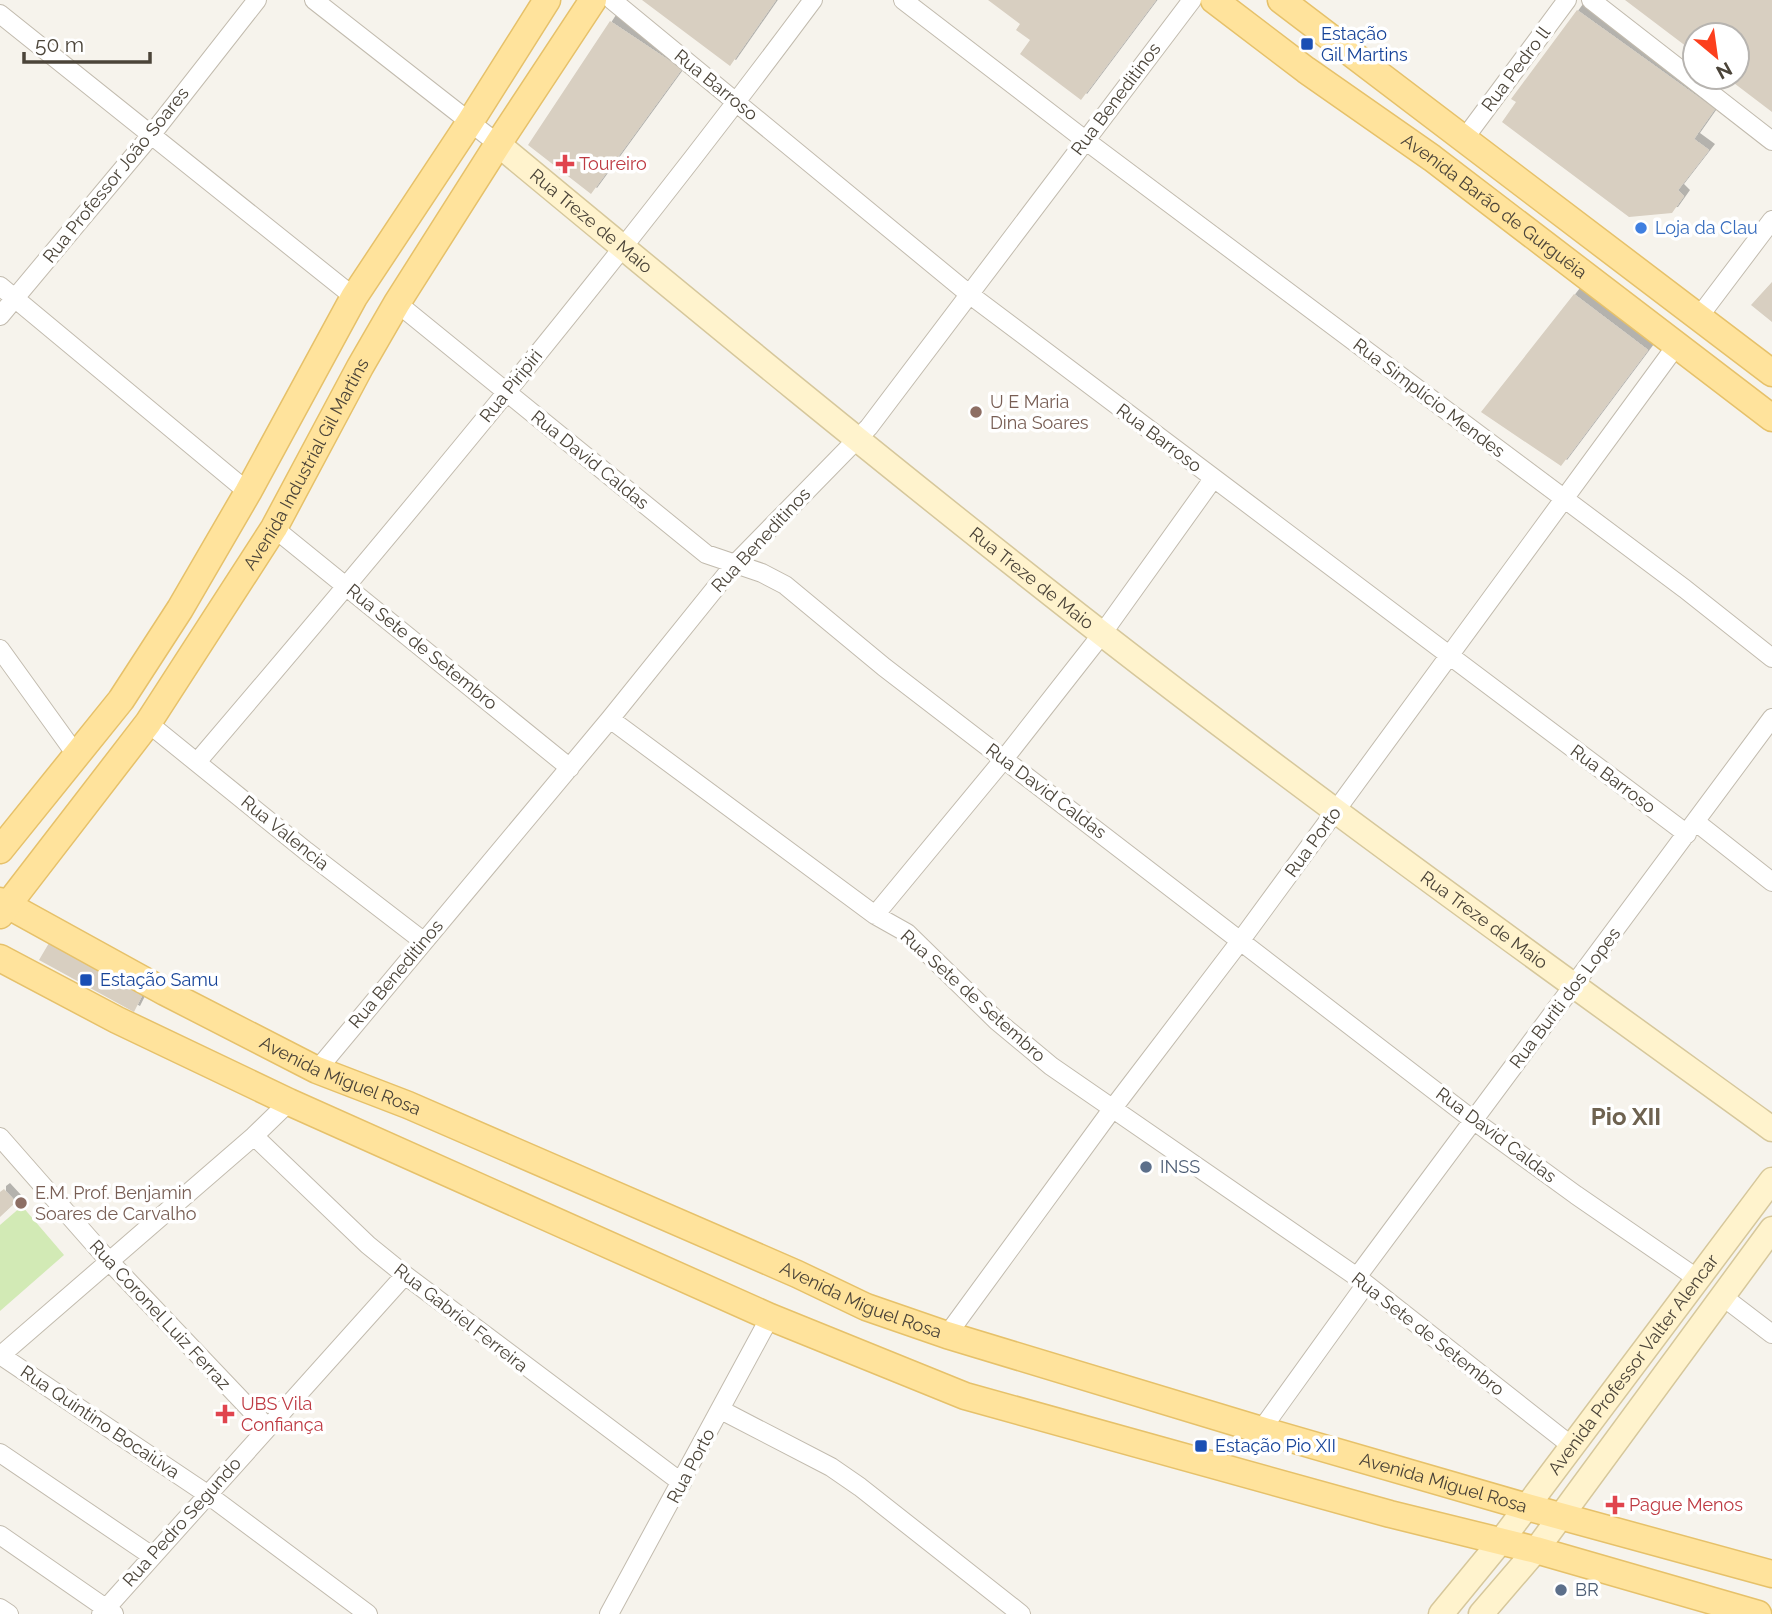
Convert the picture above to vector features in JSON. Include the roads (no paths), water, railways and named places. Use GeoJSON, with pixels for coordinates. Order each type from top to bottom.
{"type":"FeatureCollection","features":[{"type":"Feature","properties":{"kind":"main road","name":"Avenida Industrial Gil Martins"},"geometry":{"type":"LineString","coordinates":[[0,850],[121,700],[180,609],[248,492],[354,297],[547,0]]}},
{"type":"Feature","properties":{"kind":"main road","name":"Avenida Industrial Gil Martins"},"geometry":{"type":"LineString","coordinates":[[2,907],[148,723],[274,528],[397,303],[593,0]]}},
{"type":"Feature","properties":{"kind":"main road","name":"Avenida Barão de Gurguéia"},"geometry":{"type":"LineString","coordinates":[[1214,0],[1306,70],[1432,158],[1772,418]]}},
{"type":"Feature","properties":{"kind":"main road","name":"Avenida Barão de Gurguéia"},"geometry":{"type":"LineString","coordinates":[[1281,0],[1772,373]]}},
{"type":"Feature","properties":{"kind":"main road"},"geometry":{"type":"LineString","coordinates":[[326,349],[360,367]]}},
{"type":"Feature","properties":{"kind":"main road","name":"Avenida Miguel Rosa"},"geometry":{"type":"LineString","coordinates":[[2,907],[317,1070],[421,1110],[797,1274],[866,1307],[947,1335],[1261,1430],[1772,1574]]}},
{"type":"Feature","properties":{"kind":"main road"},"geometry":{"type":"LineString","coordinates":[[0,958],[117,1020],[289,1102],[770,1317],[965,1396],[1391,1514],[1536,1550],[1758,1614]]}},
{"type":"Feature","properties":{"kind":"street","name":"Rua Professor João Soares"},"geometry":{"type":"LineString","coordinates":[[0,316],[152,134],[257,0]]}},
{"type":"Feature","properties":{"kind":"street","name":"Rua Treze de Maio"},"geometry":{"type":"LineString","coordinates":[[313,0],[498,144],[858,439],[1102,634],[1574,986],[1772,1129]]}},
{"type":"Feature","properties":{"kind":"street","name":"Rua Barroso"},"geometry":{"type":"LineString","coordinates":[[612,0],[969,294],[1213,480],[1691,828],[1772,882]]}},
{"type":"Feature","properties":{"kind":"street","name":"Rua Piripiri"},"geometry":{"type":"LineString","coordinates":[[197,762],[347,586],[506,392],[737,102],[813,0]]}},
{"type":"Feature","properties":{"kind":"street","name":"Rua Simplício Mendes"},"geometry":{"type":"LineString","coordinates":[[903,0],[1772,658]]}},
{"type":"Feature","properties":{"kind":"street","name":"Rua Beneditinos"},"geometry":{"type":"LineString","coordinates":[[317,1070],[570,768],[734,565],[858,439],[1192,0]]}},
{"type":"Feature","properties":{"kind":"street","name":"Rua Pedro ll"},"geometry":{"type":"LineString","coordinates":[[1464,138],[1567,0]]}},
{"type":"Feature","properties":{"kind":"street"},"geometry":{"type":"LineString","coordinates":[[1591,0],[1772,141]]}},
{"type":"Feature","properties":{"kind":"street"},"geometry":{"type":"LineString","coordinates":[[0,13],[354,297]]}},
{"type":"Feature","properties":{"kind":"street"},"geometry":{"type":"LineString","coordinates":[[1698,318],[1772,220]]}},
{"type":"Feature","properties":{"kind":"street"},"geometry":{"type":"LineString","coordinates":[[0,286],[248,492]]}},
{"type":"Feature","properties":{"kind":"street","name":"Rua David Caldas"},"geometry":{"type":"LineString","coordinates":[[397,303],[706,554],[762,573],[785,584],[884,667],[1473,1120],[1698,1279]]}},
{"type":"Feature","properties":{"kind":"street","name":"Rua Porto"},"geometry":{"type":"LineString","coordinates":[[947,1335],[1113,1108],[1241,940],[1676,346]]}},
{"type":"Feature","properties":{"kind":"street"},"geometry":{"type":"LineString","coordinates":[[875,915],[1004,759],[1102,634],[1213,480]]}},
{"type":"Feature","properties":{"kind":"street","name":"Rua Sete de Setembro"},"geometry":{"type":"LineString","coordinates":[[274,528],[570,768]]}},
{"type":"Feature","properties":{"kind":"street"},"geometry":{"type":"LineString","coordinates":[[0,649],[77,756]]}},
{"type":"Feature","properties":{"kind":"street","name":"Rua Buriti dos Lopes"},"geometry":{"type":"LineString","coordinates":[[1261,1430],[1473,1120],[1772,718]]}},
{"type":"Feature","properties":{"kind":"street","name":"Rua Sete de Setembro"},"geometry":{"type":"LineString","coordinates":[[610,719],[875,915],[907,933],[998,1021],[1051,1066],[1362,1281],[1573,1447]]}},
{"type":"Feature","properties":{"kind":"street","name":"Rua Valencia"},"geometry":{"type":"LineString","coordinates":[[148,723],[423,941]]}},
{"type":"Feature","properties":{"kind":"street"},"geometry":{"type":"LineString","coordinates":[[0,1355],[254,1136],[289,1102]]}},
{"type":"Feature","properties":{"kind":"street","name":"Rua Gabriel Ferreira"},"geometry":{"type":"LineString","coordinates":[[254,1136],[368,1245],[405,1275],[682,1483]]}},
{"type":"Feature","properties":{"kind":"street","name":"Rua Coronel Luiz Ferraz"},"geometry":{"type":"LineString","coordinates":[[0,1137],[109,1261],[267,1427]]}},
{"type":"Feature","properties":{"kind":"street","name":"Avenida Professor Valter Alencar"},"geometry":{"type":"LineString","coordinates":[[1441,1614],[1502,1542],[1772,1180]]}},
{"type":"Feature","properties":{"kind":"street","name":"Avenida Professor Valter Alencar"},"geometry":{"type":"LineString","coordinates":[[1481,1614],[1536,1550],[1772,1228]]}},
{"type":"Feature","properties":{"kind":"street","name":"Rua Pedro Segundo"},"geometry":{"type":"LineString","coordinates":[[107,1612],[152,1556],[405,1275]]}},
{"type":"Feature","properties":{"kind":"street"},"geometry":{"type":"LineString","coordinates":[[1722,1296],[1772,1334]]}},
{"type":"Feature","properties":{"kind":"street","name":"Rua Porto"},"geometry":{"type":"LineString","coordinates":[[608,1614],[682,1483],[770,1317]]}},
{"type":"Feature","properties":{"kind":"street","name":"Rua Quintino Bocaiúva"},"geometry":{"type":"LineString","coordinates":[[0,1355],[207,1494],[368,1614]]}},
{"type":"Feature","properties":{"kind":"street"},"geometry":{"type":"LineString","coordinates":[[721,1410],[810,1455],[860,1487],[1014,1612]]}},
{"type":"Feature","properties":{"kind":"street"},"geometry":{"type":"LineString","coordinates":[[0,1453],[152,1556]]}},
{"type":"Feature","properties":{"kind":"street"},"geometry":{"type":"LineString","coordinates":[[0,1535],[107,1612]]}},
{"type":"Feature","properties":{"kind":"street"},"geometry":{"type":"LineString","coordinates":[[0,1608],[9,1614]]}},
{"type":"Feature","properties":{"kind":"place","name":"Estação Gil Martins"},"geometry":{"type":"Point","coordinates":[1307,44]}},
{"type":"Feature","properties":{"kind":"place","name":"Toureiro"},"geometry":{"type":"Point","coordinates":[565,164]}},
{"type":"Feature","properties":{"kind":"place","name":"Loja da Clau"},"geometry":{"type":"Point","coordinates":[1641,228]}},
{"type":"Feature","properties":{"kind":"place","name":"U E Maria Dina Soares"},"geometry":{"type":"Point","coordinates":[976,412]}},
{"type":"Feature","properties":{"kind":"place","name":"Estação Samu"},"geometry":{"type":"Point","coordinates":[86,980]}},
{"type":"Feature","properties":{"kind":"place","name":"INSS"},"geometry":{"type":"Point","coordinates":[1146,1167]}},
{"type":"Feature","properties":{"kind":"place","name":"E.M. Prof. Benjamin Soares de Carvalho"},"geometry":{"type":"Point","coordinates":[21,1203]}},
{"type":"Feature","properties":{"kind":"place","name":"UBS Vila Confiança"},"geometry":{"type":"Point","coordinates":[225,1414]}},
{"type":"Feature","properties":{"kind":"place","name":"Estação Pio XII"},"geometry":{"type":"Point","coordinates":[1201,1446]}},
{"type":"Feature","properties":{"kind":"place","name":"Pague Menos"},"geometry":{"type":"Point","coordinates":[1615,1505]}},
{"type":"Feature","properties":{"kind":"place","name":"BR"},"geometry":{"type":"Point","coordinates":[1561,1590]}},
{"type":"Feature","properties":{"kind":"district","name":"Pio XII"},"geometry":{"type":"Point","coordinates":[1626,1117]}}]}
